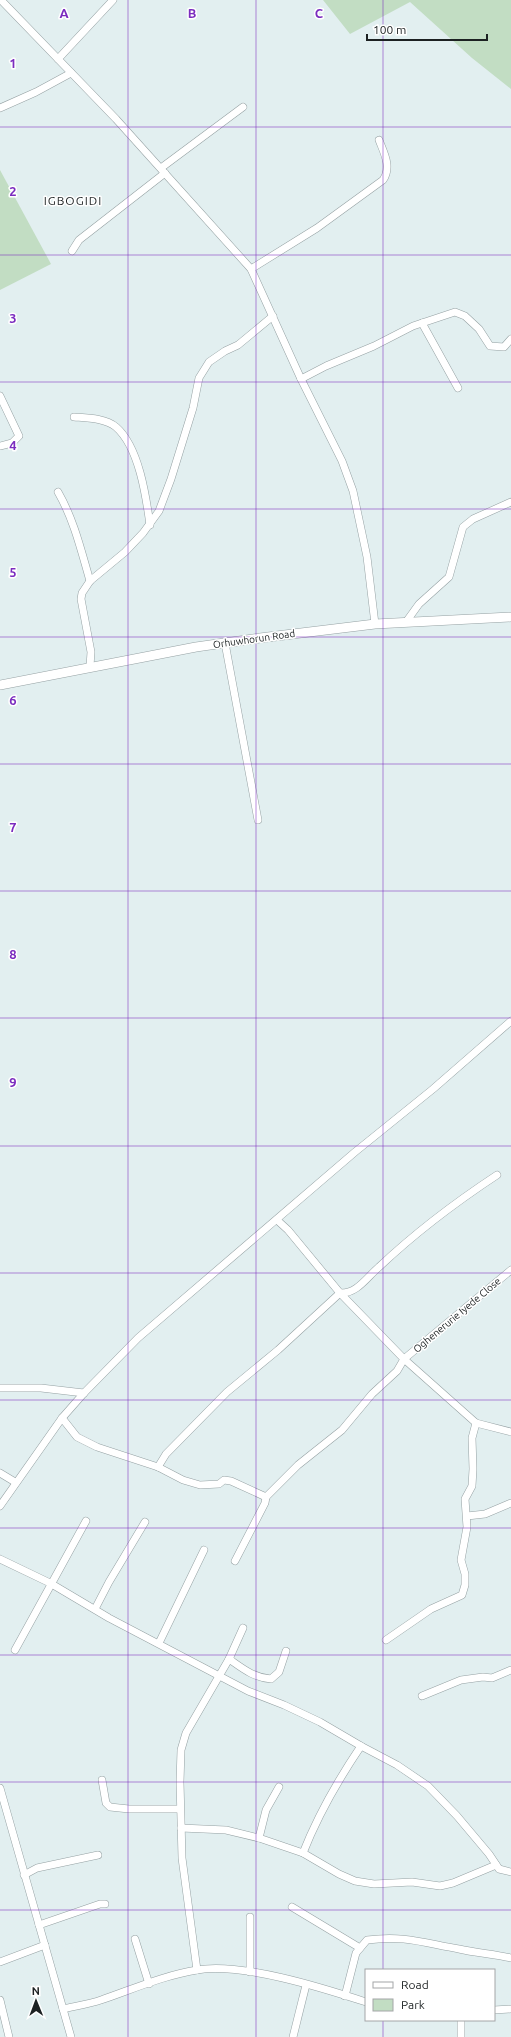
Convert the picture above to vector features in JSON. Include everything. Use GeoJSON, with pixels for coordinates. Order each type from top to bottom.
{"type":"FeatureCollection","features":[{"type":"Feature","properties":{"kind":"street"},"geometry":{"type":"LineString","coordinates":[[1,0],[163,171],[251,269],[301,379],[342,461],[353,492],[367,557],[376,624]]}},
{"type":"Feature","properties":{"kind":"street"},"geometry":{"type":"LineString","coordinates":[[58,59],[113,0]]}},
{"type":"Feature","properties":{"kind":"street"},"geometry":{"type":"LineString","coordinates":[[0,108],[36,92],[71,73]]}},
{"type":"Feature","properties":{"kind":"street"},"geometry":{"type":"LineString","coordinates":[[72,251],[79,240],[243,107]]}},
{"type":"Feature","properties":{"kind":"street"},"geometry":{"type":"LineString","coordinates":[[251,269],[317,228],[383,180],[388,174],[388,166],[379,140]]}},
{"type":"Feature","properties":{"kind":"street"},"geometry":{"type":"LineString","coordinates":[[301,379],[326,366],[374,346],[413,326],[455,312],[465,316],[479,329],[490,346],[504,347],[511,339]]}},
{"type":"Feature","properties":{"kind":"street"},"geometry":{"type":"LineString","coordinates":[[90,666],[92,652],[81,599],[82,592],[90,581],[125,552],[150,525],[159,511],[171,478],[201,374],[209,362],[225,351],[238,345],[273,316]]}},
{"type":"Feature","properties":{"kind":"street"},"geometry":{"type":"LineString","coordinates":[[422,323],[458,388]]}},
{"type":"Feature","properties":{"kind":"street"},"geometry":{"type":"LineString","coordinates":[[0,396],[19,436],[12,443],[0,446]]}},
{"type":"Feature","properties":{"kind":"street"},"geometry":{"type":"LineString","coordinates":[[74,417],[107,422],[116,427],[123,437],[138,468],[146,498],[150,525]]}},
{"type":"Feature","properties":{"kind":"street"},"geometry":{"type":"LineString","coordinates":[[58,492],[69,512],[75,528],[90,581]]}},
{"type":"Feature","properties":{"kind":"street"},"geometry":{"type":"LineString","coordinates":[[406,622],[419,604],[449,577],[463,527],[473,519],[511,502]]}},
{"type":"Feature","properties":{"kind":"street","name":"Orhuwhorun Road"},"geometry":{"type":"LineString","coordinates":[[1,682],[225,643],[376,624],[511,617]]}},
{"type":"Feature","properties":{"kind":"street"},"geometry":{"type":"LineString","coordinates":[[225,643],[258,820]]}},
{"type":"Feature","properties":{"kind":"street"},"geometry":{"type":"LineString","coordinates":[[0,1506],[15,1482],[62,1418],[84,1393],[138,1338],[511,1021]]}},
{"type":"Feature","properties":{"kind":"street"},"geometry":{"type":"LineString","coordinates":[[158,1467],[166,1454],[227,1392],[278,1350],[340,1293],[350,1293],[356,1290],[379,1267],[462,1198],[497,1176]]}},
{"type":"Feature","properties":{"kind":"street"},"geometry":{"type":"LineString","coordinates":[[277,1220],[288,1230],[340,1293],[404,1359],[476,1423],[511,1432]]}},
{"type":"Feature","properties":{"kind":"street","name":"Oghenerurie Iyede Close"},"geometry":{"type":"LineString","coordinates":[[266,1497],[298,1465],[342,1430],[372,1394],[397,1371],[404,1359],[511,1270]]}},
{"type":"Feature","properties":{"kind":"street"},"geometry":{"type":"LineString","coordinates":[[0,1388],[41,1388],[84,1393]]}},
{"type":"Feature","properties":{"kind":"street"},"geometry":{"type":"LineString","coordinates":[[62,1418],[77,1437],[97,1447],[158,1467],[183,1480],[200,1485],[219,1484],[224,1480],[231,1481],[266,1497],[265,1503],[235,1561]]}},
{"type":"Feature","properties":{"kind":"street"},"geometry":{"type":"LineString","coordinates":[[386,1640],[431,1608],[462,1595],[465,1585],[465,1574],[461,1560],[467,1527],[465,1499],[472,1486],[472,1438],[476,1423]]}},
{"type":"Feature","properties":{"kind":"street"},"geometry":{"type":"LineString","coordinates":[[0,1473],[15,1482]]}},
{"type":"Feature","properties":{"kind":"street"},"geometry":{"type":"LineString","coordinates":[[467,1516],[485,1514],[511,1503]]}},
{"type":"Feature","properties":{"kind":"street"},"geometry":{"type":"LineString","coordinates":[[15,1650],[50,1583],[86,1520]]}},
{"type":"Feature","properties":{"kind":"street"},"geometry":{"type":"LineString","coordinates":[[95,1610],[109,1582],[145,1522]]}},
{"type":"Feature","properties":{"kind":"street"},"geometry":{"type":"LineString","coordinates":[[159,1643],[204,1550]]}},
{"type":"Feature","properties":{"kind":"street"},"geometry":{"type":"LineString","coordinates":[[0,1559],[50,1583],[95,1610],[248,1691],[284,1705],[320,1722],[397,1765],[428,1786],[461,1821],[489,1854],[499,1869],[511,1872]]}},
{"type":"Feature","properties":{"kind":"street"},"geometry":{"type":"LineString","coordinates":[[197,1970],[182,1858],[180,1809],[181,1750],[186,1733],[229,1659],[243,1628]]}},
{"type":"Feature","properties":{"kind":"street"},"geometry":{"type":"LineString","coordinates":[[229,1659],[248,1672],[263,1678],[271,1679],[279,1672],[286,1651]]}},
{"type":"Feature","properties":{"kind":"street"},"geometry":{"type":"LineString","coordinates":[[422,1696],[461,1680],[483,1677],[492,1678],[511,1670]]}},
{"type":"Feature","properties":{"kind":"street"},"geometry":{"type":"LineString","coordinates":[[303,1853],[314,1826],[337,1782],[361,1746]]}},
{"type":"Feature","properties":{"kind":"street"},"geometry":{"type":"LineString","coordinates":[[102,1780],[106,1803],[110,1807],[129,1809],[180,1809]]}},
{"type":"Feature","properties":{"kind":"street"},"geometry":{"type":"LineString","coordinates":[[259,1838],[266,1810],[279,1787]]}},
{"type":"Feature","properties":{"kind":"street"},"geometry":{"type":"LineString","coordinates":[[0,1788],[71,2037]]}},
{"type":"Feature","properties":{"kind":"street"},"geometry":{"type":"LineString","coordinates":[[181,1828],[226,1830],[259,1838],[303,1853],[339,1874],[355,1881],[374,1884],[412,1882],[440,1886],[453,1883],[496,1865]]}},
{"type":"Feature","properties":{"kind":"street"},"geometry":{"type":"LineString","coordinates":[[24,1875],[37,1868],[98,1855]]}},
{"type":"Feature","properties":{"kind":"street"},"geometry":{"type":"LineString","coordinates":[[39,1925],[100,1904],[105,1904]]}},
{"type":"Feature","properties":{"kind":"street"},"geometry":{"type":"LineString","coordinates":[[292,1907],[360,1948]]}},
{"type":"Feature","properties":{"kind":"street"},"geometry":{"type":"LineString","coordinates":[[250,1917],[250,1972]]}},
{"type":"Feature","properties":{"kind":"street"},"geometry":{"type":"LineString","coordinates":[[346,1996],[356,1953],[367,1940],[394,1938],[422,1940],[459,1949],[511,1958]]}},
{"type":"Feature","properties":{"kind":"street"},"geometry":{"type":"LineString","coordinates":[[135,1939],[149,1984]]}},
{"type":"Feature","properties":{"kind":"street"},"geometry":{"type":"LineString","coordinates":[[0,1962],[45,1945]]}},
{"type":"Feature","properties":{"kind":"street"},"geometry":{"type":"LineString","coordinates":[[63,2009],[100,2000],[197,1970],[217,1968],[250,1972],[306,1984],[365,2002]]}},
{"type":"Feature","properties":{"kind":"street"},"geometry":{"type":"LineString","coordinates":[[293,2037],[306,1984]]}},
{"type":"Feature","properties":{"kind":"street"},"geometry":{"type":"LineString","coordinates":[[0,2000],[9,2037]]}},
{"type":"Feature","properties":{"kind":"street"},"geometry":{"type":"LineString","coordinates":[[495,2010],[511,2009]]}},
{"type":"Feature","properties":{"kind":"street"},"geometry":{"type":"LineString","coordinates":[[460,2037],[461,2021]]}},
{"type":"Feature","properties":{"kind":"green space"},"geometry":{"type":"Polygon","coordinates":[[[323,0],[511,0],[511,89],[472,58],[410,2],[350,34],[323,0]]]}},
{"type":"Feature","properties":{"kind":"green space"},"geometry":{"type":"Polygon","coordinates":[[[0,170],[51,264],[0,290],[0,170]]]}},
{"type":"Feature","properties":{"kind":"district","name":"IGBOGIDI"},"geometry":{"type":"Point","coordinates":[73,200]}}]}
